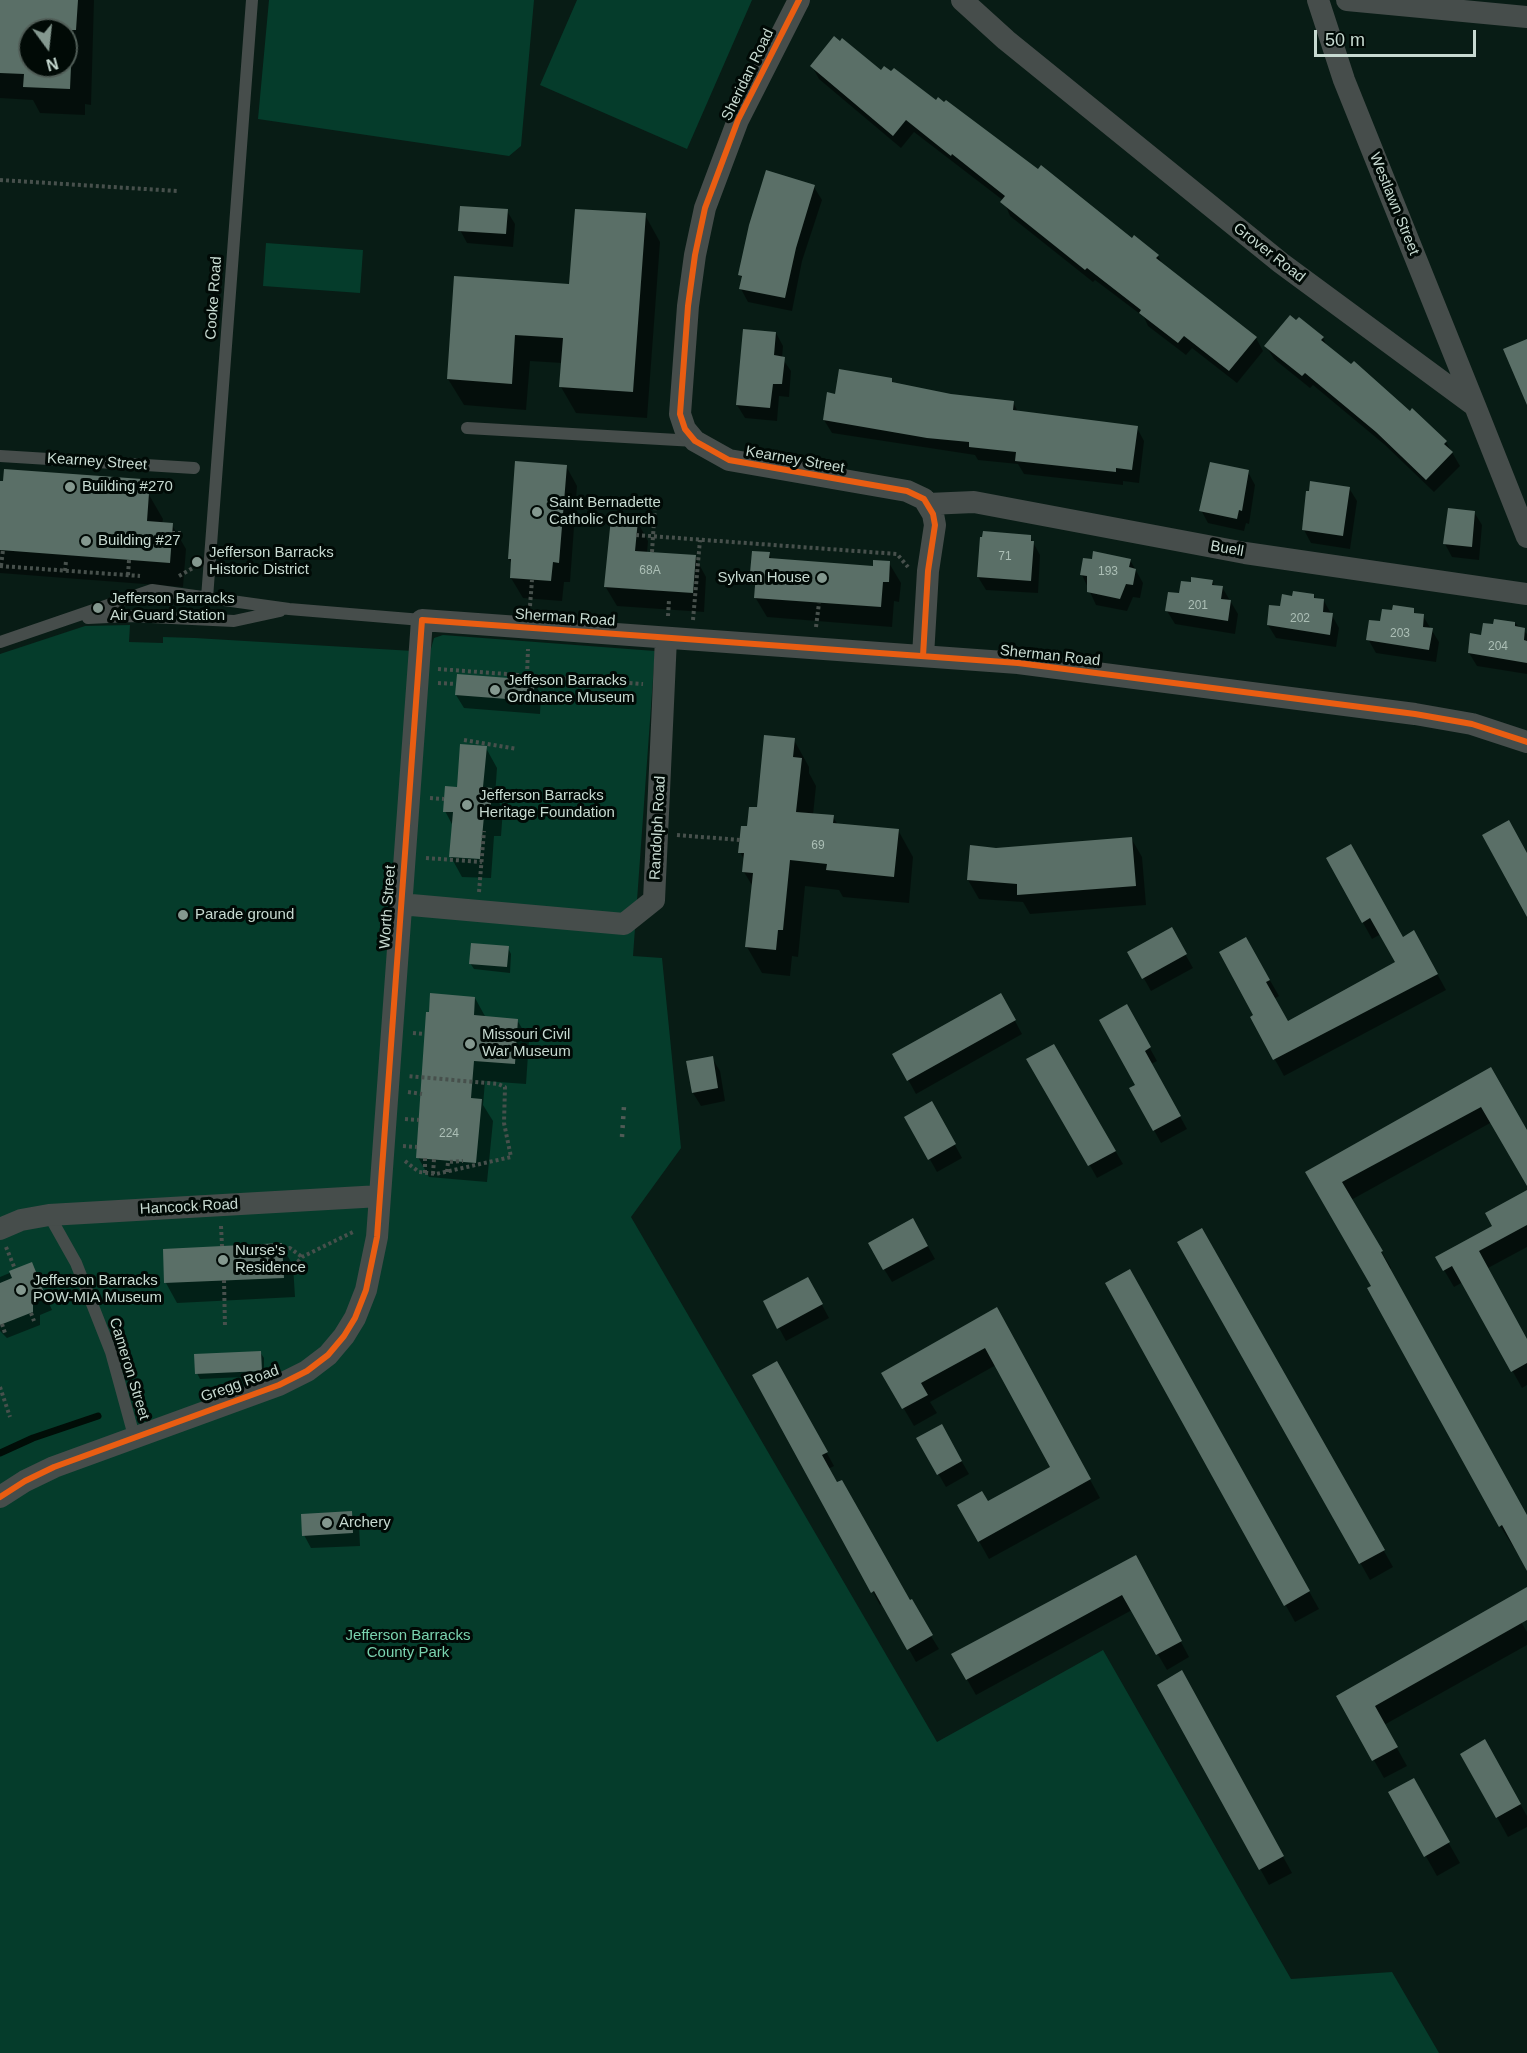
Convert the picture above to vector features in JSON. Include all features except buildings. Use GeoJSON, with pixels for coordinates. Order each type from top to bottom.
{"type":"FeatureCollection","features":[{"type":"Feature","properties":{"kind":"street","name":"Sheridan Road"},"geometry":{"type":"LineString","coordinates":[[695,441],[685,429],[680,414],[688,306],[695,255],[705,208],[738,120],[799,0]]}},
{"type":"Feature","properties":{"kind":"street","name":"Grover Road"},"geometry":{"type":"LineString","coordinates":[[962,0],[1006,40],[1281,263],[1474,406]]}},
{"type":"Feature","properties":{"kind":"street","name":"Westlawn Street"},"geometry":{"type":"LineString","coordinates":[[1318,0],[1344,80],[1474,406]]}},
{"type":"Feature","properties":{"kind":"street"},"geometry":{"type":"LineString","coordinates":[[1347,0],[1527,17]]}},
{"type":"Feature","properties":{"kind":"street"},"geometry":{"type":"LineString","coordinates":[[1474,406],[1527,537]]}},
{"type":"Feature","properties":{"kind":"street","name":"Kearney Street"},"geometry":{"type":"LineString","coordinates":[[695,441],[729,460],[908,491],[924,498],[928,504]]}},
{"type":"Feature","properties":{"kind":"street","name":"Buell"},"geometry":{"type":"LineString","coordinates":[[928,504],[974,502],[1245,552],[1527,594]]}},
{"type":"Feature","properties":{"kind":"street"},"geometry":{"type":"LineString","coordinates":[[923,656],[928,571],[935,525],[928,504]]}},
{"type":"Feature","properties":{"kind":"street","name":"Sherman Road"},"geometry":{"type":"LineString","coordinates":[[422,620],[667,628],[691,639],[1018,663],[1415,714],[1472,724],[1527,742]]}},
{"type":"Feature","properties":{"kind":"street","name":"Worth Street"},"geometry":{"type":"LineString","coordinates":[[379,1206],[422,620]]}},
{"type":"Feature","properties":{"kind":"street","name":"Randolph Road"},"geometry":{"type":"LineString","coordinates":[[400,904],[624,924],[654,900],[667,628]]}},
{"type":"Feature","properties":{"kind":"street","name":"Hancock Road"},"geometry":{"type":"LineString","coordinates":[[0,1228],[21,1220],[49,1215],[379,1206]]}},
{"type":"Feature","properties":{"kind":"street","name":"Gregg Road"},"geometry":{"type":"LineString","coordinates":[[0,1497],[25,1481],[54,1467],[279,1385],[307,1371],[328,1355],[344,1336],[366,1290],[379,1206]]}},
{"type":"Feature","properties":{"kind":"lane","name":"Cooke Road"},"geometry":{"type":"LineString","coordinates":[[207,598],[252,0]]}},
{"type":"Feature","properties":{"kind":"lane","name":"Kearney Street"},"geometry":{"type":"LineString","coordinates":[[467,428],[695,441]]}},
{"type":"Feature","properties":{"kind":"lane","name":"Kearney Street"},"geometry":{"type":"LineString","coordinates":[[0,456],[194,468]]}},
{"type":"Feature","properties":{"kind":"lane"},"geometry":{"type":"LineString","coordinates":[[0,642],[152,590],[290,609]]}},
{"type":"Feature","properties":{"kind":"lane"},"geometry":{"type":"LineString","coordinates":[[75,618],[130,616],[234,621],[290,609]]}},
{"type":"Feature","properties":{"kind":"lane","name":"Sherman Road"},"geometry":{"type":"LineString","coordinates":[[290,609],[422,620]]}},
{"type":"Feature","properties":{"kind":"lane","name":"Cameron Street"},"geometry":{"type":"LineString","coordinates":[[49,1215],[76,1263],[111,1352],[134,1436]]}},
{"type":"Feature","properties":{"kind":"path"},"geometry":{"type":"LineString","coordinates":[[0,180],[177,191]]}},
{"type":"Feature","properties":{"kind":"path"},"geometry":{"type":"LineString","coordinates":[[652,552],[654,505]]}},
{"type":"Feature","properties":{"kind":"path"},"geometry":{"type":"LineString","coordinates":[[172,533],[182,533]]}},
{"type":"Feature","properties":{"kind":"path"},"geometry":{"type":"LineString","coordinates":[[636,536],[897,554],[910,569],[928,571]]}},
{"type":"Feature","properties":{"kind":"path"},"geometry":{"type":"LineString","coordinates":[[691,639],[700,540]]}},
{"type":"Feature","properties":{"kind":"path"},"geometry":{"type":"LineString","coordinates":[[3,550],[1,566],[150,577]]}},
{"type":"Feature","properties":{"kind":"path"},"geometry":{"type":"LineString","coordinates":[[128,575],[129,560]]}},
{"type":"Feature","properties":{"kind":"path"},"geometry":{"type":"LineString","coordinates":[[65,571],[66,561]]}},
{"type":"Feature","properties":{"kind":"path"},"geometry":{"type":"LineString","coordinates":[[174,575],[183,576],[193,568]]}},
{"type":"Feature","properties":{"kind":"path"},"geometry":{"type":"LineString","coordinates":[[667,628],[669,600]]}},
{"type":"Feature","properties":{"kind":"path"},"geometry":{"type":"LineString","coordinates":[[816,629],[819,603]]}},
{"type":"Feature","properties":{"kind":"path"},"geometry":{"type":"LineString","coordinates":[[437,669],[664,686]]}},
{"type":"Feature","properties":{"kind":"path"},"geometry":{"type":"LineString","coordinates":[[436,683],[456,684]]}},
{"type":"Feature","properties":{"kind":"path"},"geometry":{"type":"LineString","coordinates":[[464,740],[517,749]]}},
{"type":"Feature","properties":{"kind":"path"},"geometry":{"type":"LineString","coordinates":[[427,797],[444,799]]}},
{"type":"Feature","properties":{"kind":"path"},"geometry":{"type":"LineString","coordinates":[[478,910],[484,831]]}},
{"type":"Feature","properties":{"kind":"path"},"geometry":{"type":"LineString","coordinates":[[657,834],[740,840]]}},
{"type":"Feature","properties":{"kind":"path"},"geometry":{"type":"LineString","coordinates":[[422,858],[482,862]]}},
{"type":"Feature","properties":{"kind":"path"},"geometry":{"type":"LineString","coordinates":[[409,1033],[424,1034]]}},
{"type":"Feature","properties":{"kind":"path"},"geometry":{"type":"LineString","coordinates":[[399,1152],[412,1168],[434,1174],[511,1157],[504,1123],[505,1087],[498,1084],[404,1076]]}},
{"type":"Feature","properties":{"kind":"path"},"geometry":{"type":"LineString","coordinates":[[414,1093],[422,1094]]}},
{"type":"Feature","properties":{"kind":"path"},"geometry":{"type":"LineString","coordinates":[[411,1120],[419,1120]]}},
{"type":"Feature","properties":{"kind":"path"},"geometry":{"type":"LineString","coordinates":[[410,1146],[417,1147]]}},
{"type":"Feature","properties":{"kind":"path"},"geometry":{"type":"LineString","coordinates":[[424,1173],[425,1158]]}},
{"type":"Feature","properties":{"kind":"path"},"geometry":{"type":"LineString","coordinates":[[434,1159],[434,1174]]}},
{"type":"Feature","properties":{"kind":"path"},"geometry":{"type":"LineString","coordinates":[[447,1172],[448,1162],[463,1161]]}},
{"type":"Feature","properties":{"kind":"path"},"geometry":{"type":"LineString","coordinates":[[284,1270],[290,1271],[302,1257],[334,1243],[379,1206]]}},
{"type":"Feature","properties":{"kind":"path"},"geometry":{"type":"LineString","coordinates":[[222,1231],[222,1246]]}},
{"type":"Feature","properties":{"kind":"path"},"geometry":{"type":"LineString","coordinates":[[282,1250],[290,1248],[302,1257]]}},
{"type":"Feature","properties":{"kind":"path"},"geometry":{"type":"LineString","coordinates":[[13,1263],[15,1269]]}},
{"type":"Feature","properties":{"kind":"path"},"geometry":{"type":"LineString","coordinates":[[224,1280],[225,1327]]}},
{"type":"Feature","properties":{"kind":"path"},"geometry":{"type":"LineString","coordinates":[[31,1313],[34,1321]]}},
{"type":"Feature","properties":{"kind":"path"},"geometry":{"type":"LineString","coordinates":[[2,1324],[5,1333]]}},
{"type":"Feature","properties":{"kind":"path"},"geometry":{"type":"LineString","coordinates":[[0,1387],[10,1417]]}},
{"type":"Feature","properties":{"kind":"green space"},"geometry":{"type":"Polygon","coordinates":[[[269,0],[534,0],[521,146],[509,156],[258,119],[269,0]]]}},
{"type":"Feature","properties":{"kind":"green space"},"geometry":{"type":"Polygon","coordinates":[[[577,0],[752,0],[687,149],[540,85],[577,0]]]}},
{"type":"Feature","properties":{"kind":"green space"},"geometry":{"type":"Polygon","coordinates":[[[266,243],[363,250],[360,293],[263,286],[266,243]]]}},
{"type":"Feature","properties":{"kind":"green space","name":"Jefferson Barracks County Park"},"geometry":{"type":"Polygon","coordinates":[[[130,625],[129,642],[163,643],[163,637],[195,638],[430,652],[434,638],[443,635],[655,651],[633,956],[662,958],[681,1148],[631,1217],[937,1742],[1103,1650],[1291,1979],[1392,1972],[1439,2053],[0,2053],[0,654],[85,626],[130,625]]]}},
{"type":"Feature","properties":{"kind":"waterway"},"geometry":{"type":"LineString","coordinates":[[0,1453],[33,1438],[98,1416]]}},
{"type":"Feature","properties":{"kind":"railway"},"geometry":{"type":"LineString","coordinates":[[622,1137],[624,1106]]}},
{"type":"Feature","properties":{"kind":"cycle path"},"geometry":{"type":"LineString","coordinates":[[799,0],[738,120],[705,208],[695,255],[688,306],[680,414],[685,429],[695,441],[729,460],[907,491],[924,499],[933,514],[935,525],[928,571],[923,656]]}},
{"type":"Feature","properties":{"kind":"cycle path"},"geometry":{"type":"LineString","coordinates":[[0,1497],[25,1481],[54,1467],[279,1385],[307,1371],[328,1355],[355,1318],[366,1290],[377,1237],[422,620],[1018,663],[1415,714],[1472,724],[1527,742]]}},
{"type":"Feature","properties":{"kind":"place","name":"Building #270"},"geometry":{"type":"Point","coordinates":[70,487]}},
{"type":"Feature","properties":{"kind":"place","name":"Saint Bernadette Catholic Church"},"geometry":{"type":"Point","coordinates":[537,512]}},
{"type":"Feature","properties":{"kind":"place","name":"Building #27"},"geometry":{"type":"Point","coordinates":[86,541]}},
{"type":"Feature","properties":{"kind":"place","name":"Jefferson Barracks Historic District"},"geometry":{"type":"Point","coordinates":[197,562]}},
{"type":"Feature","properties":{"kind":"place","name":"Sylvan House"},"geometry":{"type":"Point","coordinates":[822,578]}},
{"type":"Feature","properties":{"kind":"place","name":"Jefferson Barracks Air Guard Station"},"geometry":{"type":"Point","coordinates":[98,608]}},
{"type":"Feature","properties":{"kind":"place","name":"Jeffeson Barracks Ordnance Museum"},"geometry":{"type":"Point","coordinates":[495,690]}},
{"type":"Feature","properties":{"kind":"place","name":"Jefferson Barracks Heritage Foundation"},"geometry":{"type":"Point","coordinates":[467,805]}},
{"type":"Feature","properties":{"kind":"place","name":"Parade ground"},"geometry":{"type":"Point","coordinates":[183,915]}},
{"type":"Feature","properties":{"kind":"place","name":"Missouri Civil War Museum"},"geometry":{"type":"Point","coordinates":[470,1044]}},
{"type":"Feature","properties":{"kind":"place","name":"Nurse's Residence"},"geometry":{"type":"Point","coordinates":[223,1260]}},
{"type":"Feature","properties":{"kind":"place","name":"Jefferson Barracks POW-MIA Museum"},"geometry":{"type":"Point","coordinates":[21,1290]}},
{"type":"Feature","properties":{"kind":"place","name":"Archery"},"geometry":{"type":"Point","coordinates":[327,1523]}}]}
